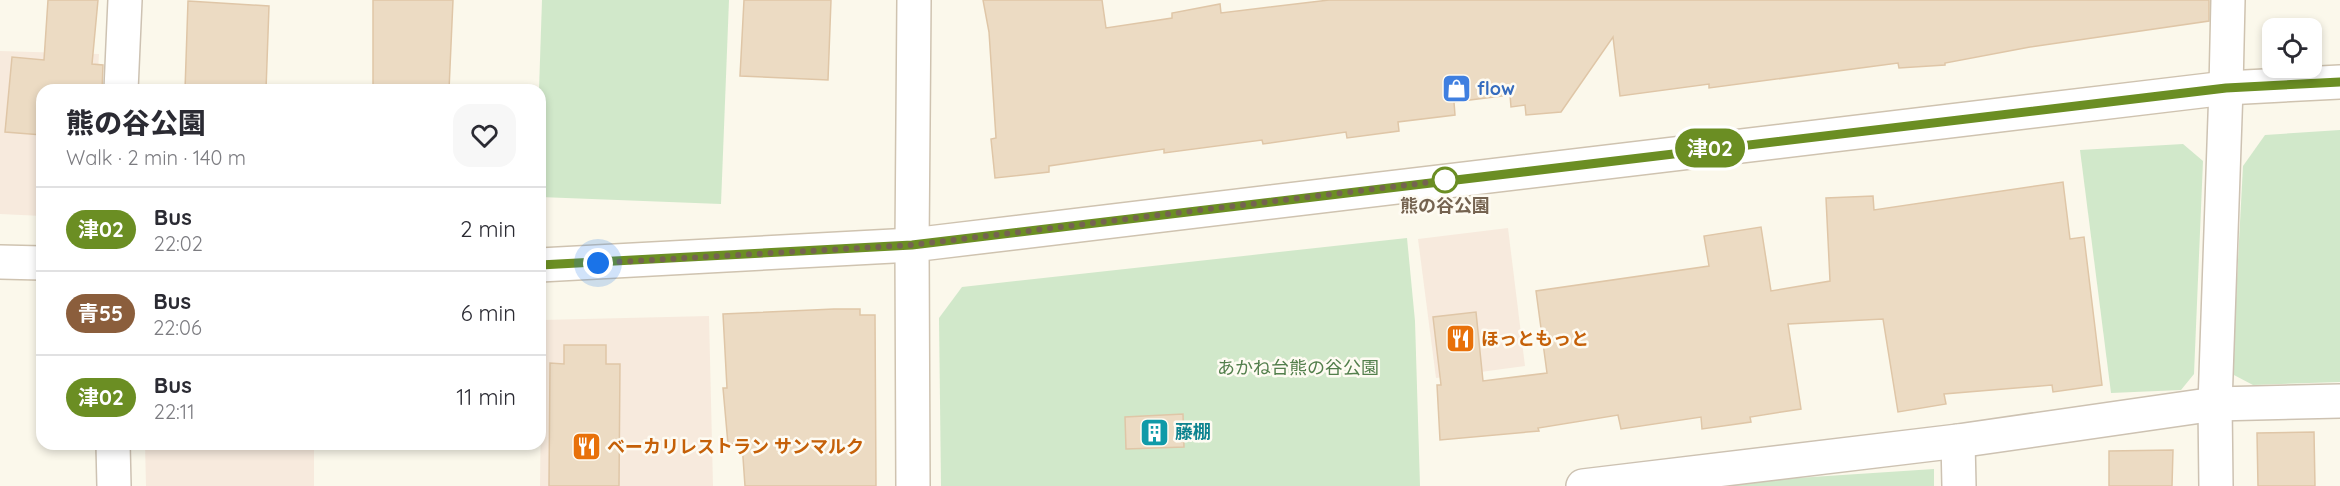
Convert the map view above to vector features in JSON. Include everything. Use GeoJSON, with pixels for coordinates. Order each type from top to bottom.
{"type":"FeatureCollection","features":[{"type":"Feature","properties":{"kind":"street"},"geometry":{"type":"LineString","coordinates":[[121,84],[125,0]]}},
{"type":"Feature","properties":{"kind":"street"},"geometry":{"type":"LineString","coordinates":[[913,486],[914,0]]}},
{"type":"Feature","properties":{"kind":"street"},"geometry":{"type":"LineString","coordinates":[[2216,486],[2215,404],[2227,125],[2228,0]]}},
{"type":"Feature","properties":{"kind":"street"},"geometry":{"type":"LineString","coordinates":[[546,265],[912,245],[2226,88],[2340,82]]}},
{"type":"Feature","properties":{"kind":"street"},"geometry":{"type":"LineString","coordinates":[[0,262],[36,263]]}},
{"type":"Feature","properties":{"kind":"street"},"geometry":{"type":"LineString","coordinates":[[1583,486],[1705,479],[2215,404],[2340,401]]}},
{"type":"Feature","properties":{"kind":"street"},"geometry":{"type":"LineString","coordinates":[[1958,441],[1959,486]]}},
{"type":"Feature","properties":{"kind":"street"},"geometry":{"type":"LineString","coordinates":[[113,450],[114,486]]}},
{"type":"Feature","properties":{"kind":"shaded area"},"geometry":{"type":"Polygon","coordinates":[[[0,51],[99,54],[97,84],[36,84],[36,216],[0,214],[0,51]]]}},
{"type":"Feature","properties":{"kind":"shaded area"},"geometry":{"type":"Polygon","coordinates":[[[1508,228],[1525,366],[1436,378],[1418,239],[1508,228]]]}},
{"type":"Feature","properties":{"kind":"shaded area"},"geometry":{"type":"Polygon","coordinates":[[[709,316],[713,486],[540,486],[540,450],[546,450],[546,320],[709,316]]]}},
{"type":"Feature","properties":{"kind":"shaded area"},"geometry":{"type":"Polygon","coordinates":[[[145,450],[314,450],[314,486],[146,486],[145,450]]]}},
{"type":"Feature","properties":{"kind":"green space"},"geometry":{"type":"Polygon","coordinates":[[[542,0],[729,0],[721,204],[546,197],[546,84],[539,84],[542,0]]]}},
{"type":"Feature","properties":{"kind":"green space"},"geometry":{"type":"Polygon","coordinates":[[[2340,130],[2340,382],[2253,385],[2232,374],[2243,166],[2265,135],[2340,130]]]}},
{"type":"Feature","properties":{"kind":"green space"},"geometry":{"type":"Polygon","coordinates":[[[2183,144],[2203,161],[2194,374],[2181,390],[2111,393],[2080,150],[2183,144]]]}},
{"type":"Feature","properties":{"kind":"green space","name":"あかね台熊の谷公園"},"geometry":{"type":"Polygon","coordinates":[[[1407,238],[1415,321],[1420,486],[941,486],[939,318],[962,287],[1407,238]]]}},
{"type":"Feature","properties":{"kind":"green space"},"geometry":{"type":"Polygon","coordinates":[[[1934,469],[1934,486],[1721,486],[1721,483],[1934,469]]]}},
{"type":"Feature","properties":{"kind":"building"},"geometry":{"type":"Polygon","coordinates":[[[48,0],[98,0],[92,64],[103,65],[102,84],[36,84],[36,135],[5,132],[12,57],[44,60],[48,0]]]}},
{"type":"Feature","properties":{"kind":"building"},"geometry":{"type":"Polygon","coordinates":[[[373,0],[453,0],[449,84],[373,84],[373,0]]]}},
{"type":"Feature","properties":{"kind":"building"},"geometry":{"type":"Polygon","coordinates":[[[744,0],[831,0],[828,80],[740,76],[744,0]]]}},
{"type":"Feature","properties":{"kind":"building"},"geometry":{"type":"Polygon","coordinates":[[[983,0],[1102,0],[1106,28],[1172,18],[1172,13],[1220,4],[1221,13],[1329,0],[2209,0],[2209,21],[2030,47],[1945,63],[1945,65],[1899,68],[1898,63],[1709,88],[1709,84],[1620,96],[1613,37],[1561,112],[1526,115],[1525,105],[1511,107],[1510,95],[1454,102],[1455,115],[1398,122],[1399,131],[1347,138],[1346,132],[1263,144],[1262,140],[1164,153],[1164,149],[1049,166],[1049,172],[995,178],[991,139],[996,138],[989,32],[983,0]]]}},
{"type":"Feature","properties":{"kind":"building"},"geometry":{"type":"Polygon","coordinates":[[[188,1],[269,6],[266,84],[185,84],[188,1]]]}},
{"type":"Feature","properties":{"kind":"building"},"geometry":{"type":"Polygon","coordinates":[[[2063,182],[2070,239],[2084,237],[2102,385],[2053,392],[2052,385],[1944,394],[1946,404],[1898,412],[1883,319],[1788,324],[1801,409],[1750,417],[1751,422],[1702,429],[1701,417],[1621,429],[1618,415],[1538,428],[1539,431],[1440,440],[1437,385],[1441,385],[1433,317],[1476,312],[1483,381],[1547,373],[1536,291],[1709,266],[1704,236],[1761,227],[1771,291],[1830,281],[1826,198],[1873,196],[1874,210],[2063,182]]]}},
{"type":"Feature","properties":{"kind":"building"},"geometry":{"type":"Polygon","coordinates":[[[860,309],[860,315],[875,315],[876,486],[745,486],[742,443],[728,444],[723,388],[727,388],[723,314],[860,309]]]}},
{"type":"Feature","properties":{"kind":"building"},"geometry":{"type":"Polygon","coordinates":[[[564,345],[606,345],[606,364],[620,364],[619,486],[549,486],[550,363],[564,364],[564,345]]]}},
{"type":"Feature","properties":{"kind":"building","name":"藤棚"},"geometry":{"type":"Polygon","coordinates":[[[1183,414],[1184,447],[1126,449],[1125,417],[1183,414]]]}},
{"type":"Feature","properties":{"kind":"building"},"geometry":{"type":"Polygon","coordinates":[[[2314,432],[2315,486],[2258,486],[2257,433],[2314,432]]]}},
{"type":"Feature","properties":{"kind":"building"},"geometry":{"type":"Polygon","coordinates":[[[2173,450],[2172,486],[2109,486],[2109,451],[2173,450]]]}},
{"type":"Feature","properties":{"kind":"bus line","name":"津02"},"geometry":{"type":"LineString","coordinates":[[546,265],[912,245],[2226,88],[2340,82]]}},
{"type":"Feature","properties":{"kind":"place","name":"flow"},"geometry":{"type":"Point","coordinates":[1456,89]}},
{"type":"Feature","properties":{"kind":"place","name":"熊の谷公園"},"geometry":{"type":"Point","coordinates":[1445,180]}},
{"type":"Feature","properties":{"kind":"place","name":"ほっともっと"},"geometry":{"type":"Point","coordinates":[1460,339]}},
{"type":"Feature","properties":{"kind":"place","name":"藤棚"},"geometry":{"type":"Point","coordinates":[1154,432]}},
{"type":"Feature","properties":{"kind":"place","name":"ベーカリレストラン サンマルク"},"geometry":{"type":"Point","coordinates":[586,447]}},
{"type":"Feature","properties":{"kind":"route"},"geometry":{"type":"LineString","coordinates":[[598,263],[912,245],[1449,180],[1445,180]]}}]}
